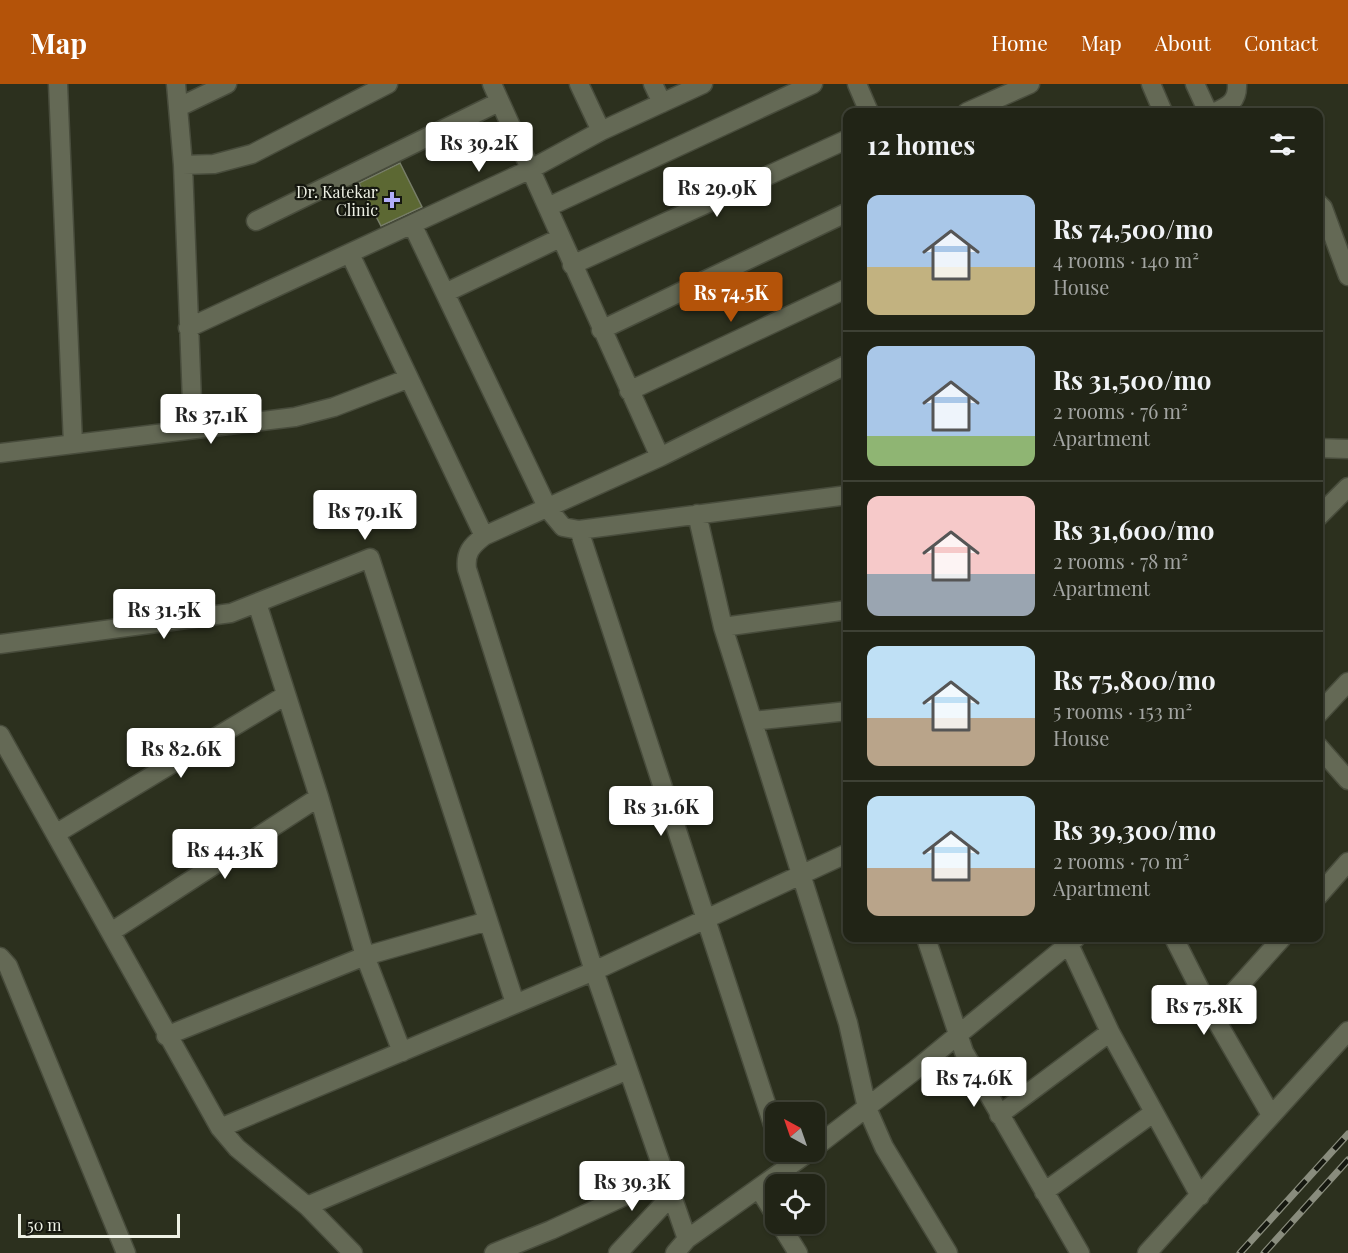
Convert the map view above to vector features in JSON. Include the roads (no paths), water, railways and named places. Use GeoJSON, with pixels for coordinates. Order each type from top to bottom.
{"type":"FeatureCollection","features":[{"type":"Feature","properties":{"kind":"street"},"geometry":{"type":"LineString","coordinates":[[58,84],[73,444]]}},
{"type":"Feature","properties":{"kind":"street"},"geometry":{"type":"LineString","coordinates":[[176,84],[183,165],[193,428]]}},
{"type":"Feature","properties":{"kind":"street"},"geometry":{"type":"LineString","coordinates":[[179,107],[227,84]]}},
{"type":"Feature","properties":{"kind":"street"},"geometry":{"type":"LineString","coordinates":[[183,165],[214,164],[252,154],[388,84]]}},
{"type":"Feature","properties":{"kind":"street"},"geometry":{"type":"LineString","coordinates":[[492,84],[660,457]]}},
{"type":"Feature","properties":{"kind":"street"},"geometry":{"type":"LineString","coordinates":[[579,84],[601,131]]}},
{"type":"Feature","properties":{"kind":"street"},"geometry":{"type":"LineString","coordinates":[[653,84],[662,103]]}},
{"type":"Feature","properties":{"kind":"street"},"geometry":{"type":"LineString","coordinates":[[188,328],[531,169],[601,131],[703,84]]}},
{"type":"Feature","properties":{"kind":"street"},"geometry":{"type":"LineString","coordinates":[[548,207],[813,84]]}},
{"type":"Feature","properties":{"kind":"street"},"geometry":{"type":"LineString","coordinates":[[976,108],[1030,84]]}},
{"type":"Feature","properties":{"kind":"street"},"geometry":{"type":"LineString","coordinates":[[1151,84],[1161,108]]}},
{"type":"Feature","properties":{"kind":"street"},"geometry":{"type":"LineString","coordinates":[[1195,84],[1206,108]]}},
{"type":"Feature","properties":{"kind":"street"},"geometry":{"type":"LineString","coordinates":[[1224,108],[1237,97],[1237,84]]}},
{"type":"Feature","properties":{"kind":"street"},"geometry":{"type":"LineString","coordinates":[[864,86],[868,108]]}},
{"type":"Feature","properties":{"kind":"street"},"geometry":{"type":"LineString","coordinates":[[256,221],[499,102]]}},
{"type":"Feature","properties":{"kind":"street"},"geometry":{"type":"LineString","coordinates":[[572,265],[843,141]]}},
{"type":"Feature","properties":{"kind":"street"},"geometry":{"type":"LineString","coordinates":[[1323,208],[1348,276]]}},
{"type":"Feature","properties":{"kind":"street"},"geometry":{"type":"LineString","coordinates":[[601,330],[843,214]]}},
{"type":"Feature","properties":{"kind":"street"},"geometry":{"type":"LineString","coordinates":[[412,224],[548,509],[564,527],[579,530],[843,496]]}},
{"type":"Feature","properties":{"kind":"street"},"geometry":{"type":"LineString","coordinates":[[445,293],[560,238]]}},
{"type":"Feature","properties":{"kind":"street"},"geometry":{"type":"LineString","coordinates":[[350,254],[407,379],[484,536]]}},
{"type":"Feature","properties":{"kind":"street"},"geometry":{"type":"LineString","coordinates":[[629,391],[843,290]]}},
{"type":"Feature","properties":{"kind":"street"},"geometry":{"type":"LineString","coordinates":[[782,1162],[759,1189],[681,1246],[672,1195],[594,971],[467,570],[466,557],[472,545],[484,536],[660,457],[843,366]]}},
{"type":"Feature","properties":{"kind":"street"},"geometry":{"type":"LineString","coordinates":[[0,453],[295,417],[334,407],[407,379]]}},
{"type":"Feature","properties":{"kind":"street"},"geometry":{"type":"LineString","coordinates":[[1323,448],[1348,449]]}},
{"type":"Feature","properties":{"kind":"street"},"geometry":{"type":"LineString","coordinates":[[1323,512],[1348,487]]}},
{"type":"Feature","properties":{"kind":"street"},"geometry":{"type":"LineString","coordinates":[[697,514],[723,627],[848,1023],[867,1108],[884,1147],[948,1253]]}},
{"type":"Feature","properties":{"kind":"street"},"geometry":{"type":"LineString","coordinates":[[579,530],[766,1102]]}},
{"type":"Feature","properties":{"kind":"street"},"geometry":{"type":"LineString","coordinates":[[0,644],[231,613],[370,558],[515,1003]]}},
{"type":"Feature","properties":{"kind":"street"},"geometry":{"type":"LineString","coordinates":[[257,603],[319,798],[365,956],[402,1052]]}},
{"type":"Feature","properties":{"kind":"street"},"geometry":{"type":"LineString","coordinates":[[723,627],[843,611]]}},
{"type":"Feature","properties":{"kind":"street"},"geometry":{"type":"LineString","coordinates":[[1323,709],[1348,682]]}},
{"type":"Feature","properties":{"kind":"street"},"geometry":{"type":"LineString","coordinates":[[57,833],[286,695]]}},
{"type":"Feature","properties":{"kind":"street"},"geometry":{"type":"LineString","coordinates":[[753,721],[843,712]]}},
{"type":"Feature","properties":{"kind":"street"},"geometry":{"type":"LineString","coordinates":[[0,735],[57,833],[166,1036],[220,1128],[237,1148],[307,1206],[353,1253]]}},
{"type":"Feature","properties":{"kind":"street"},"geometry":{"type":"LineString","coordinates":[[1323,752],[1348,780]]}},
{"type":"Feature","properties":{"kind":"street"},"geometry":{"type":"LineString","coordinates":[[111,932],[319,798]]}},
{"type":"Feature","properties":{"kind":"street"},"geometry":{"type":"LineString","coordinates":[[220,1128],[594,971],[843,856]]}},
{"type":"Feature","properties":{"kind":"street"},"geometry":{"type":"LineString","coordinates":[[1323,890],[1348,862]]}},
{"type":"Feature","properties":{"kind":"street"},"geometry":{"type":"LineString","coordinates":[[166,1036],[365,956],[488,921]]}},
{"type":"Feature","properties":{"kind":"street"},"geometry":{"type":"LineString","coordinates":[[927,942],[956,1035],[999,1115],[1080,1253]]}},
{"type":"Feature","properties":{"kind":"street"},"geometry":{"type":"LineString","coordinates":[[825,1140],[867,1108],[1066,942]]}},
{"type":"Feature","properties":{"kind":"street"},"geometry":{"type":"LineString","coordinates":[[1071,942],[1110,1032],[1200,1196]]}},
{"type":"Feature","properties":{"kind":"street"},"geometry":{"type":"LineString","coordinates":[[1176,942],[1213,1015],[1271,1115]]}},
{"type":"Feature","properties":{"kind":"street"},"geometry":{"type":"LineString","coordinates":[[1213,1015],[1278,942]]}},
{"type":"Feature","properties":{"kind":"street"},"geometry":{"type":"LineString","coordinates":[[0,957],[8,966],[126,1253]]}},
{"type":"Feature","properties":{"kind":"street"},"geometry":{"type":"LineString","coordinates":[[1147,1253],[1348,1031]]}},
{"type":"Feature","properties":{"kind":"street"},"geometry":{"type":"LineString","coordinates":[[999,1115],[1110,1032]]}},
{"type":"Feature","properties":{"kind":"street"},"geometry":{"type":"LineString","coordinates":[[307,1206],[628,1070]]}},
{"type":"Feature","properties":{"kind":"street"},"geometry":{"type":"LineString","coordinates":[[1044,1192],[1153,1113]]}},
{"type":"Feature","properties":{"kind":"street"},"geometry":{"type":"LineString","coordinates":[[494,1253],[551,1230],[666,1177]]}},
{"type":"Feature","properties":{"kind":"street"},"geometry":{"type":"LineString","coordinates":[[759,1189],[765,1199]]}},
{"type":"Feature","properties":{"kind":"street"},"geometry":{"type":"LineString","coordinates":[[618,1253],[672,1195]]}},
{"type":"Feature","properties":{"kind":"street"},"geometry":{"type":"LineString","coordinates":[[530,1253],[551,1230]]}},
{"type":"Feature","properties":{"kind":"street"},"geometry":{"type":"LineString","coordinates":[[786,1234],[798,1253]]}},
{"type":"Feature","properties":{"kind":"railway"},"geometry":{"type":"LineString","coordinates":[[1240,1253],[1348,1134]]}},
{"type":"Feature","properties":{"kind":"railway"},"geometry":{"type":"LineString","coordinates":[[1264,1253],[1348,1160]]}},
{"type":"Feature","properties":{"kind":"place","name":"Dr. Katekar Clinic"},"geometry":{"type":"Point","coordinates":[392,200]}}]}
